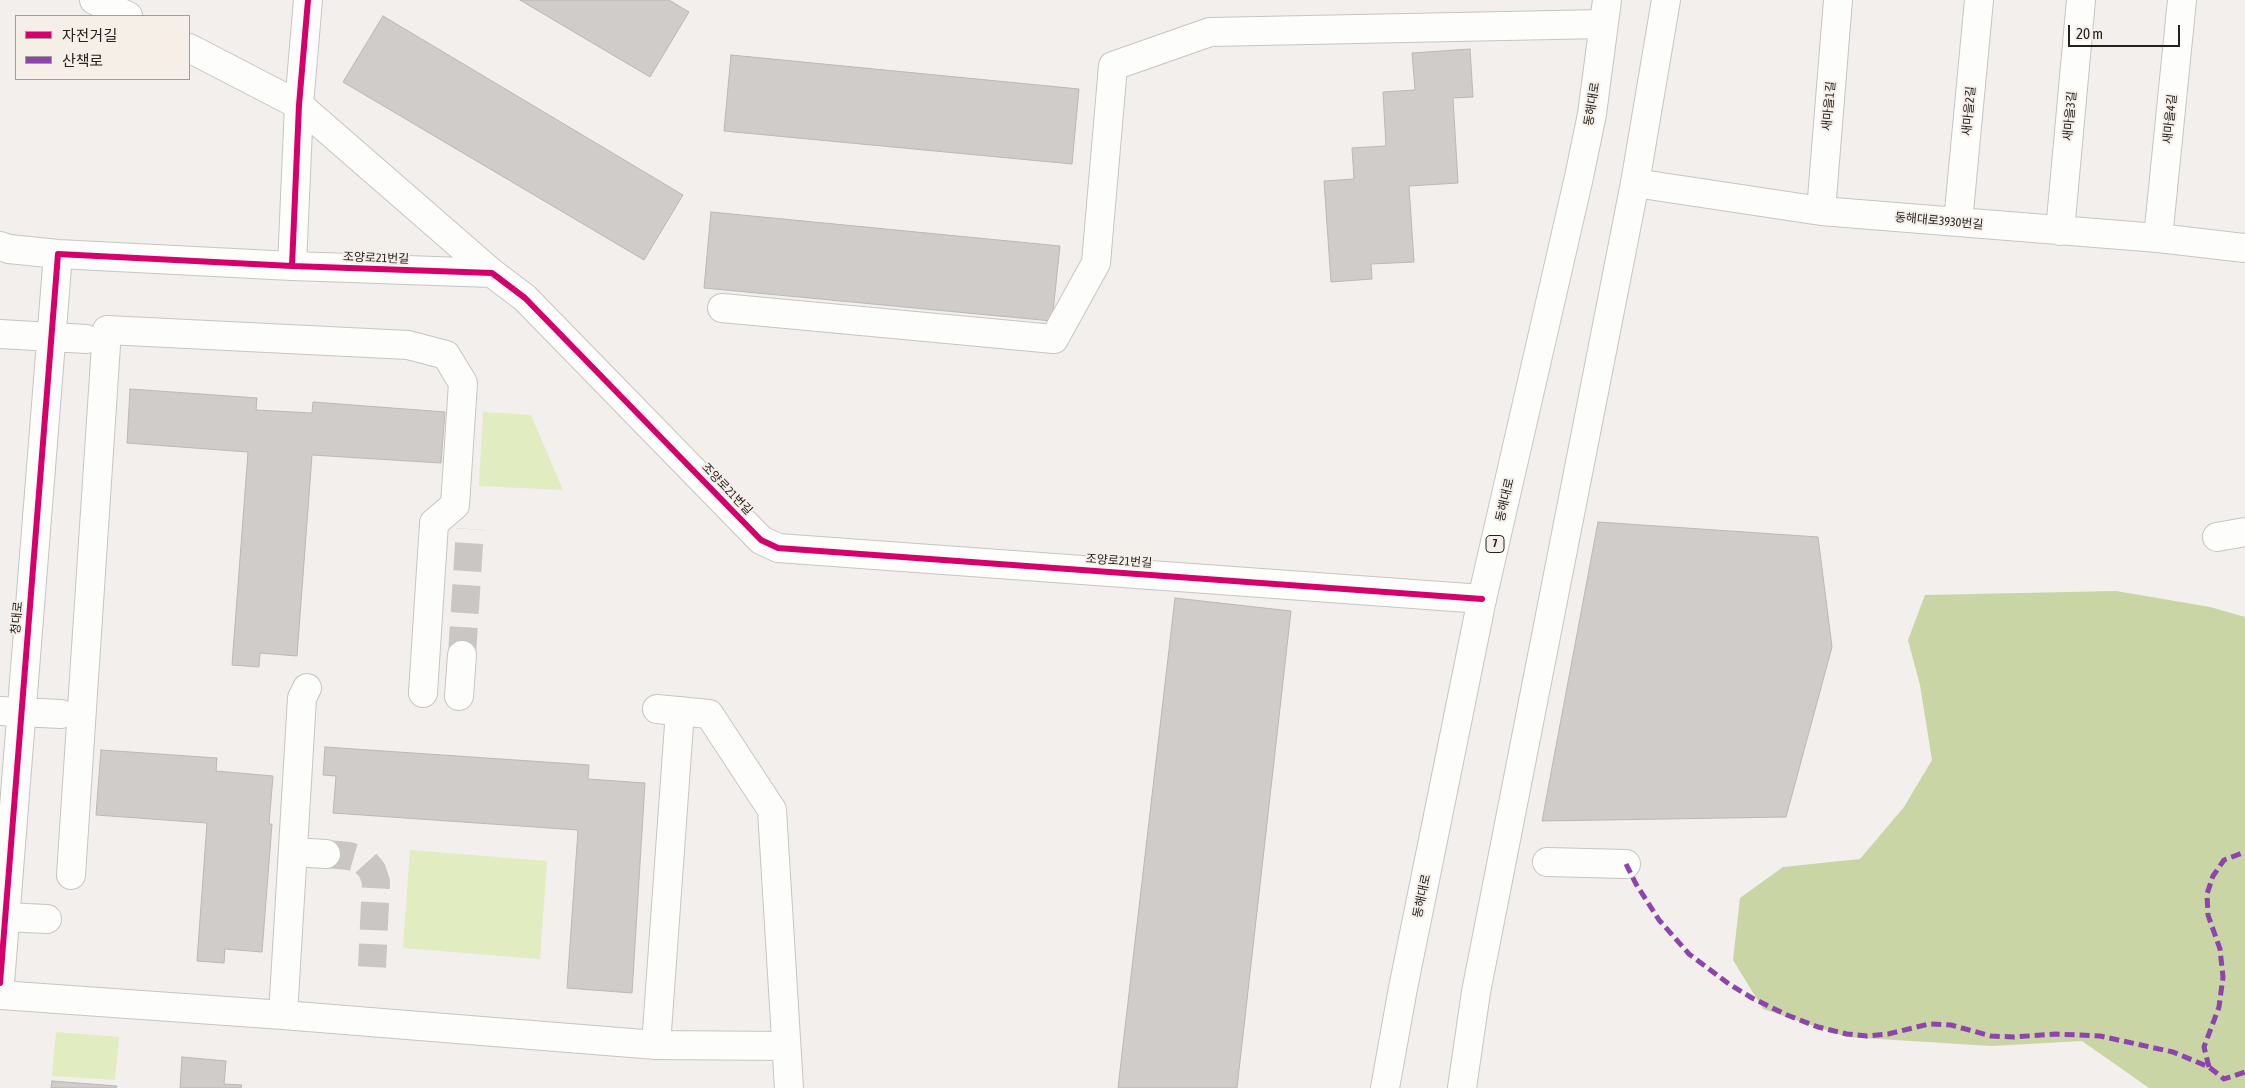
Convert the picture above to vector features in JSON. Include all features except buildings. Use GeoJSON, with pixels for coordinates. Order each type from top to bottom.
{"type":"FeatureCollection","features":[{"type":"Feature","properties":{"kind":"street"},"geometry":{"type":"LineString","coordinates":[[94,0],[126,15]]}},
{"type":"Feature","properties":{"kind":"street"},"geometry":{"type":"LineString","coordinates":[[292,266],[299,105],[308,0]]}},
{"type":"Feature","properties":{"kind":"street"},"geometry":{"type":"LineString","coordinates":[[1462,1088],[1476,992],[1635,183],[1666,0]]}},
{"type":"Feature","properties":{"kind":"street","name":"새마을1길"},"geometry":{"type":"LineString","coordinates":[[1821,211],[1838,0]]}},
{"type":"Feature","properties":{"kind":"street","name":"새마을2길"},"geometry":{"type":"LineString","coordinates":[[1958,222],[1979,0]]}},
{"type":"Feature","properties":{"kind":"street","name":"새마을3길"},"geometry":{"type":"LineString","coordinates":[[2060,231],[2081,0]]}},
{"type":"Feature","properties":{"kind":"street","name":"새마을4길"},"geometry":{"type":"LineString","coordinates":[[2158,238],[2182,0]]}},
{"type":"Feature","properties":{"kind":"street"},"geometry":{"type":"LineString","coordinates":[[722,308],[1054,339],[1096,263],[1114,66],[1210,32],[1605,12]]}},
{"type":"Feature","properties":{"kind":"street","name":"동해대로"},"geometry":{"type":"LineString","coordinates":[[1385,1088],[1403,988],[1482,599],[1592,114],[1605,12]]}},
{"type":"Feature","properties":{"kind":"street"},"geometry":{"type":"LineString","coordinates":[[190,49],[299,105],[492,273]]}},
{"type":"Feature","properties":{"kind":"street","name":"동해대로3930번길"},"geometry":{"type":"LineString","coordinates":[[1635,183],[1821,211],[2158,238],[2245,248]]}},
{"type":"Feature","properties":{"kind":"street","name":"조양로21번길"},"geometry":{"type":"LineString","coordinates":[[0,246],[9,250],[58,254],[292,266],[492,273],[525,298],[761,540],[778,548],[1482,599]]}},
{"type":"Feature","properties":{"kind":"street","name":"청대로"},"geometry":{"type":"LineString","coordinates":[[0,984],[6,917],[10,711],[51,338],[58,254]]}},
{"type":"Feature","properties":{"kind":"street"},"geometry":{"type":"LineString","coordinates":[[71,875],[107,330],[408,345],[446,355],[463,383],[463,392],[455,505],[434,523],[423,693]]}},
{"type":"Feature","properties":{"kind":"street"},"geometry":{"type":"LineString","coordinates":[[0,334],[86,339]]}},
{"type":"Feature","properties":{"kind":"street"},"geometry":{"type":"LineString","coordinates":[[2218,537],[2245,532]]}},
{"type":"Feature","properties":{"kind":"street"},"geometry":{"type":"LineString","coordinates":[[460,696],[462,655]]}},
{"type":"Feature","properties":{"kind":"street"},"geometry":{"type":"LineString","coordinates":[[283,1015],[302,698],[307,688]]}},
{"type":"Feature","properties":{"kind":"street"},"geometry":{"type":"LineString","coordinates":[[656,1045],[669,710],[709,714],[772,810],[788,1088]]}},
{"type":"Feature","properties":{"kind":"street"},"geometry":{"type":"LineString","coordinates":[[10,711],[61,714]]}},
{"type":"Feature","properties":{"kind":"street"},"geometry":{"type":"LineString","coordinates":[[294,852],[326,854]]}},
{"type":"Feature","properties":{"kind":"street"},"geometry":{"type":"LineString","coordinates":[[1547,862],[1626,864]]}},
{"type":"Feature","properties":{"kind":"street"},"geometry":{"type":"LineString","coordinates":[[6,917],[48,919]]}},
{"type":"Feature","properties":{"kind":"street"},"geometry":{"type":"LineString","coordinates":[[0,995],[283,1015],[656,1045],[786,1046]]}},
{"type":"Feature","properties":{"kind":"green space"},"geometry":{"type":"Polygon","coordinates":[[[483,412],[531,415],[563,490],[479,486],[483,412]]]}},
{"type":"Feature","properties":{"kind":"green space"},"geometry":{"type":"Polygon","coordinates":[[[2116,591],[2210,607],[2245,617],[2245,1088],[2149,1088],[2082,1041],[1991,1046],[1847,1037],[1763,1009],[1733,960],[1740,898],[1783,867],[1860,859],[1904,807],[1932,760],[1920,685],[1908,640],[1925,595],[2116,591]]]}},
{"type":"Feature","properties":{"kind":"green space"},"geometry":{"type":"Polygon","coordinates":[[[410,850],[547,861],[540,959],[403,948],[410,850]]]}},
{"type":"Feature","properties":{"kind":"green space"},"geometry":{"type":"Polygon","coordinates":[[[56,1032],[119,1037],[115,1080],[52,1076],[56,1032]]]}},
{"type":"Feature","properties":{"kind":"tunnel"},"geometry":{"type":"LineString","coordinates":[[462,655],[470,529]]}},
{"type":"Feature","properties":{"kind":"tunnel"},"geometry":{"type":"LineString","coordinates":[[326,854],[349,856],[363,860],[372,870],[376,882],[372,967]]}},
{"type":"Feature","properties":{"kind":"marked path"},"geometry":{"type":"LineString","coordinates":[[2209,1067],[2204,1047],[2219,1007],[2223,977],[2220,949],[2208,915],[2207,894],[2213,876],[2224,860],[2245,852]]}},
{"type":"Feature","properties":{"kind":"marked path"},"geometry":{"type":"LineString","coordinates":[[1626,864],[1636,884],[1659,920],[1689,954],[1729,984],[1752,998],[1818,1027],[1847,1034],[1867,1036],[1888,1034],[1929,1024],[1951,1025],[1991,1036],[2014,1037],[2056,1034],[2100,1036],[2173,1052],[2209,1067],[2224,1079],[2245,1072]]}},
{"type":"Feature","properties":{"kind":"cycle path"},"geometry":{"type":"LineString","coordinates":[[308,0],[299,105],[292,266],[492,273],[525,298],[761,540],[778,548],[1482,599]]}},
{"type":"Feature","properties":{"kind":"cycle path"},"geometry":{"type":"LineString","coordinates":[[0,983],[58,254],[292,266]]}}]}
